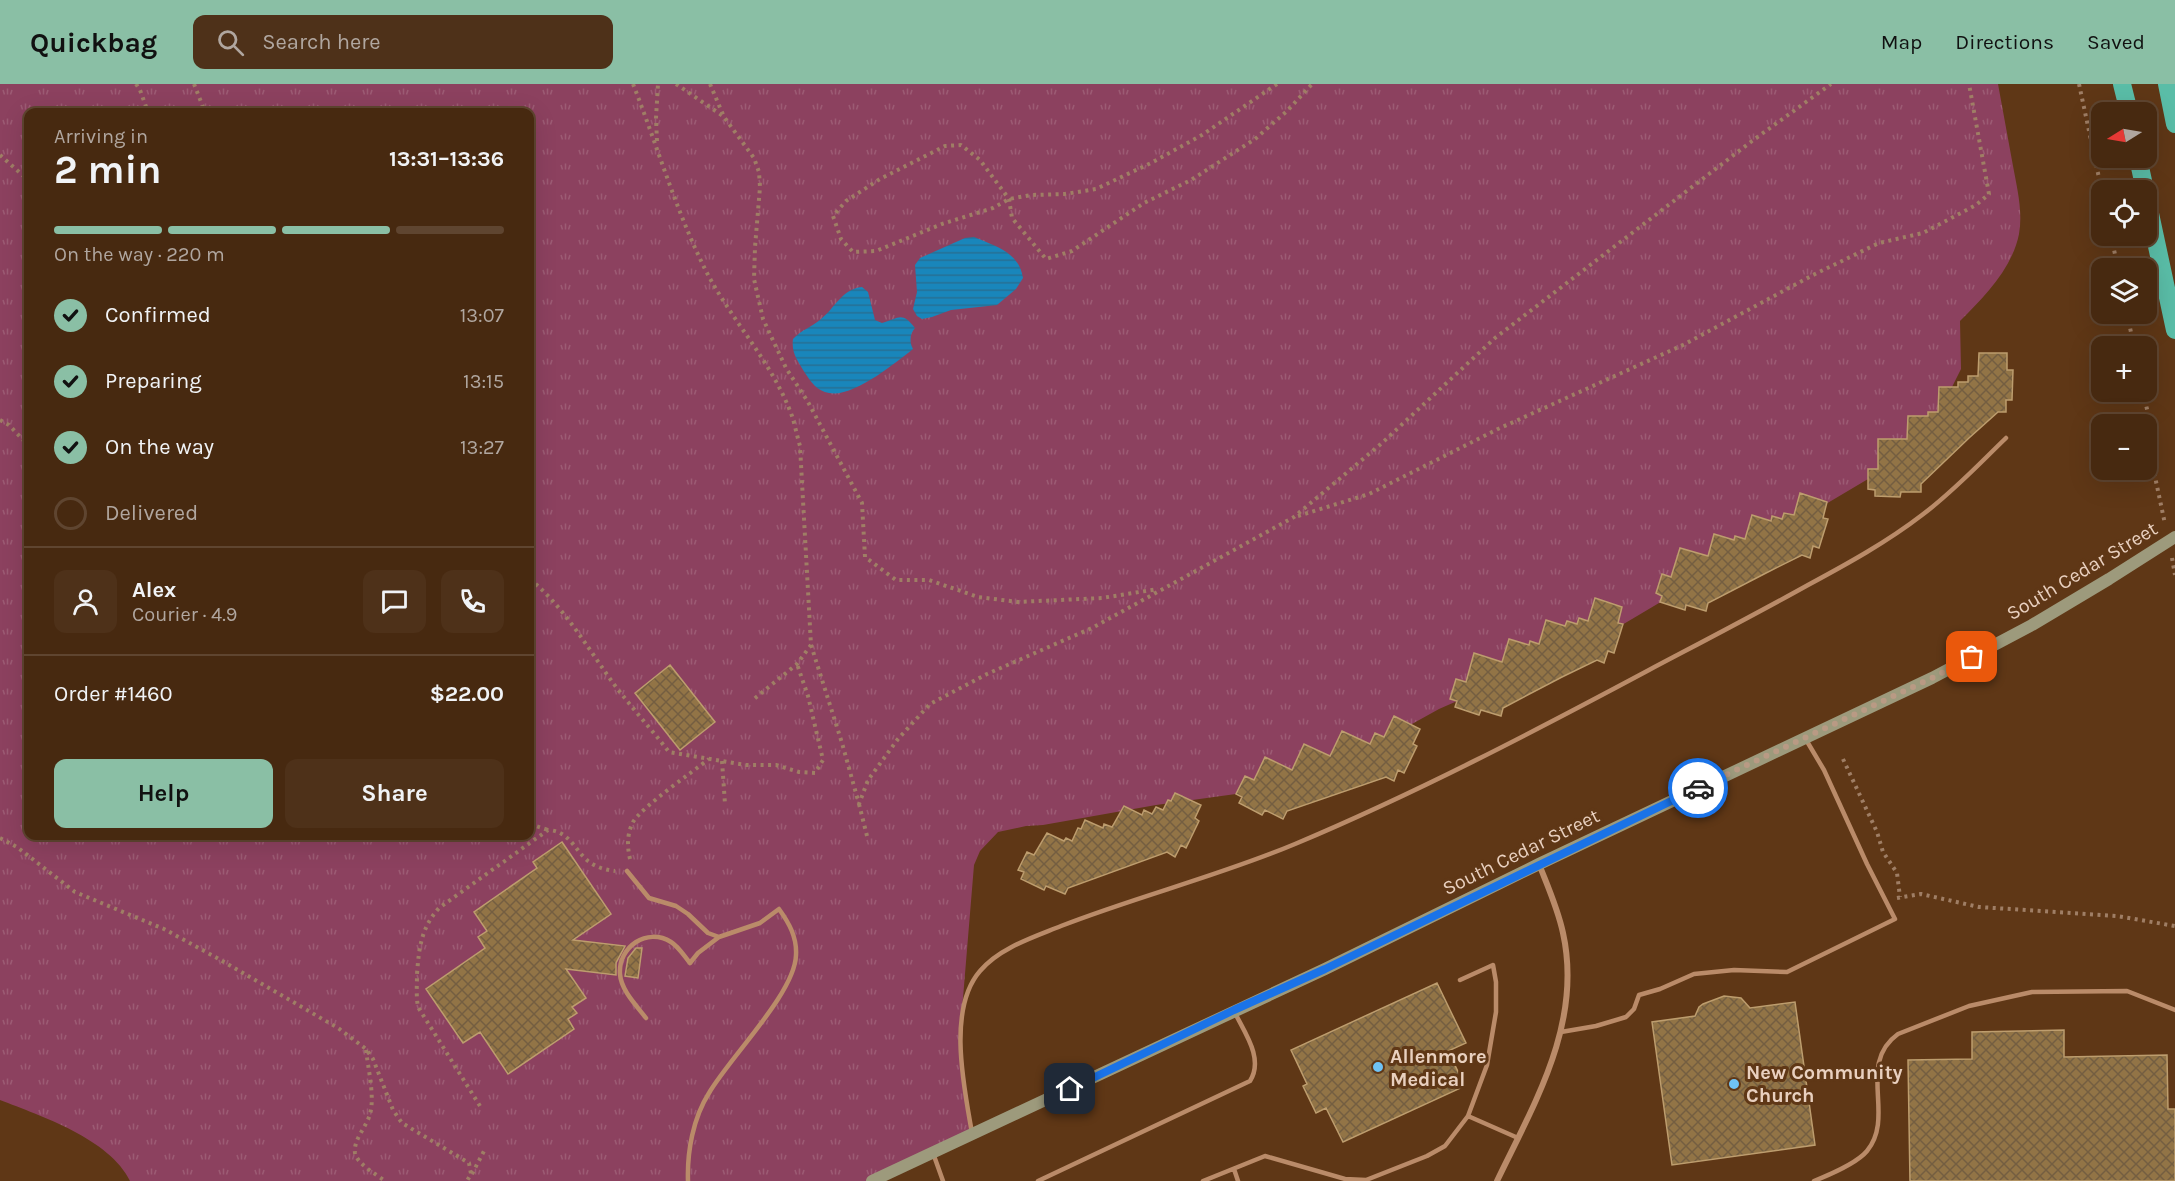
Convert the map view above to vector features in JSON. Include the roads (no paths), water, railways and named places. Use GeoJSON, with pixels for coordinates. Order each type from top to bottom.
{"type":"FeatureCollection","features":[{"type":"Feature","properties":{"kind":"highway"},"geometry":{"type":"LineString","coordinates":[[2122,84],[2126,102]]}},
{"type":"Feature","properties":{"kind":"highway"},"geometry":{"type":"LineString","coordinates":[[2167,84],[2175,124]]}},
{"type":"Feature","properties":{"kind":"highway"},"geometry":{"type":"LineString","coordinates":[[2157,246],[2175,330]]}},
{"type":"Feature","properties":{"kind":"main road","name":"South Cedar Street"},"geometry":{"type":"LineString","coordinates":[[872,1181],[1325,969],[1539,864],[1932,678],[2032,625],[2109,579],[2171,534]]}},
{"type":"Feature","properties":{"kind":"street"},"geometry":{"type":"LineString","coordinates":[[1497,1181],[1542,1088],[1565,1015],[1567,974],[1564,935],[1539,864]]}},
{"type":"Feature","properties":{"kind":"lane"},"geometry":{"type":"LineString","coordinates":[[972,1135],[961,1067],[962,1010],[970,984],[982,968],[994,958],[1029,938],[1293,845],[1416,789],[1575,710],[1810,584],[1896,534],[1950,493],[2006,438]]}},
{"type":"Feature","properties":{"kind":"lane"},"geometry":{"type":"LineString","coordinates":[[1561,1032],[1622,1019],[1634,1010],[1639,995],[1660,989],[1694,974],[1734,970],[1786,972],[1895,919],[1824,770],[1805,738]]}},
{"type":"Feature","properties":{"kind":"lane"},"geometry":{"type":"LineString","coordinates":[[627,871],[649,898],[676,906],[708,933],[719,937]]}},
{"type":"Feature","properties":{"kind":"lane"},"geometry":{"type":"LineString","coordinates":[[646,1018],[622,984],[620,974],[625,951],[633,944],[641,939],[661,938],[679,949],[690,963],[698,953],[719,937],[760,923],[779,909],[793,933],[796,961],[784,990],[719,1077],[704,1102],[691,1142],[688,1181]]}},
{"type":"Feature","properties":{"kind":"lane"},"geometry":{"type":"LineString","coordinates":[[1203,1181],[1265,1156],[1345,1179],[1366,1180],[1437,1151],[1454,1137],[1468,1116],[1487,1065],[1495,1028],[1496,994],[1492,965],[1460,980]]}},
{"type":"Feature","properties":{"kind":"lane"},"geometry":{"type":"LineString","coordinates":[[1814,1181],[1866,1152],[1879,1124],[1877,1075],[1879,1063],[1889,1041],[1898,1034],[1969,1006],[2032,992],[2127,991],[2175,1010]]}},
{"type":"Feature","properties":{"kind":"lane"},"geometry":{"type":"LineString","coordinates":[[1038,1181],[1250,1081],[1254,1074],[1255,1057],[1234,1010]]}},
{"type":"Feature","properties":{"kind":"lane"},"geometry":{"type":"LineString","coordinates":[[1468,1116],[1518,1138]]}},
{"type":"Feature","properties":{"kind":"lane"},"geometry":{"type":"LineString","coordinates":[[933,1153],[943,1181]]}},
{"type":"Feature","properties":{"kind":"lane"},"geometry":{"type":"LineString","coordinates":[[1234,1169],[1238,1181]]}},
{"type":"Feature","properties":{"kind":"water"},"geometry":{"type":"Polygon","coordinates":[[[974,237],[1005,251],[1017,262],[1023,278],[1016,289],[997,305],[951,310],[922,319],[917,316],[913,309],[917,292],[915,265],[920,258],[965,238],[974,237]]]}},
{"type":"Feature","properties":{"kind":"water"},"geometry":{"type":"Polygon","coordinates":[[[862,287],[868,292],[875,320],[882,323],[900,317],[911,323],[915,328],[911,338],[913,349],[861,385],[839,393],[825,392],[812,383],[800,365],[794,353],[793,339],[826,315],[849,291],[862,287]]]}},
{"type":"Feature","properties":{"kind":"place","name":"Allenmore Medical"},"geometry":{"type":"Point","coordinates":[1378,1067]}},
{"type":"Feature","properties":{"kind":"place","name":"New Community Church"},"geometry":{"type":"Point","coordinates":[1734,1084]}}]}
